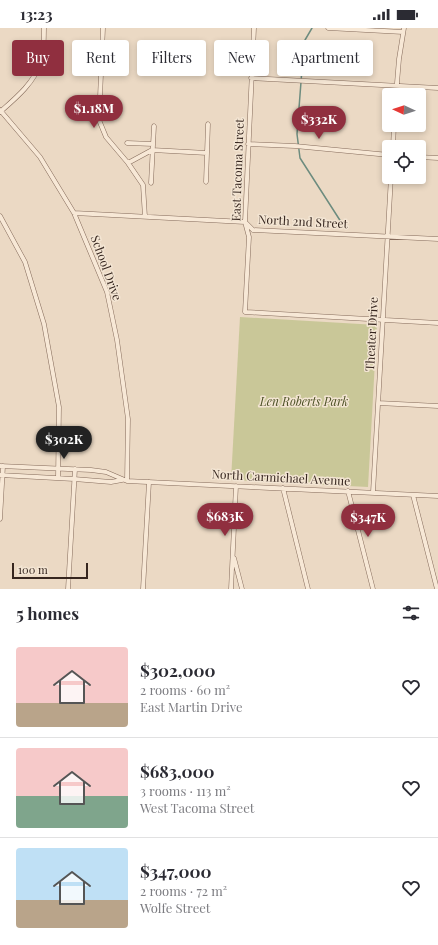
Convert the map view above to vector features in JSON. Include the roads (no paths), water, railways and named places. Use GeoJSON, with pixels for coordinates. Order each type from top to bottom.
{"type":"FeatureCollection","features":[{"type":"Feature","properties":{"kind":"street"},"geometry":{"type":"LineString","coordinates":[[0,111],[30,84],[41,62],[44,28]]}},
{"type":"Feature","properties":{"kind":"street"},"geometry":{"type":"LineString","coordinates":[[103,28],[99,120],[106,137],[128,163],[143,185],[145,217]]}},
{"type":"Feature","properties":{"kind":"street","name":"East Tacoma Street"},"geometry":{"type":"LineString","coordinates":[[254,28],[245,222],[249,237],[245,312],[383,320]]}},
{"type":"Feature","properties":{"kind":"street"},"geometry":{"type":"LineString","coordinates":[[328,28],[404,30],[399,59],[397,86]]}},
{"type":"Feature","properties":{"kind":"street"},"geometry":{"type":"LineString","coordinates":[[252,78],[438,88]]}},
{"type":"Feature","properties":{"kind":"street","name":"School Drive"},"geometry":{"type":"LineString","coordinates":[[0,111],[40,157],[74,214],[107,292],[117,340],[128,419],[125,480]]}},
{"type":"Feature","properties":{"kind":"street"},"geometry":{"type":"LineString","coordinates":[[206,182],[208,124]]}},
{"type":"Feature","properties":{"kind":"street"},"geometry":{"type":"LineString","coordinates":[[151,183],[154,126]]}},
{"type":"Feature","properties":{"kind":"street"},"geometry":{"type":"LineString","coordinates":[[127,143],[153,144]]}},
{"type":"Feature","properties":{"kind":"street"},"geometry":{"type":"LineString","coordinates":[[248,144],[295,146],[382,154]]}},
{"type":"Feature","properties":{"kind":"street"},"geometry":{"type":"LineString","coordinates":[[128,163],[152,150],[207,152]]}},
{"type":"Feature","properties":{"kind":"street"},"geometry":{"type":"LineString","coordinates":[[426,157],[438,158]]}},
{"type":"Feature","properties":{"kind":"street","name":"Theater Drive"},"geometry":{"type":"LineString","coordinates":[[373,492],[391,184]]}},
{"type":"Feature","properties":{"kind":"street","name":"North 2nd Street"},"geometry":{"type":"LineString","coordinates":[[74,214],[245,222],[253,230],[438,239]]}},
{"type":"Feature","properties":{"kind":"street"},"geometry":{"type":"LineString","coordinates":[[0,216],[25,262],[44,324],[59,407],[58,478]]}},
{"type":"Feature","properties":{"kind":"street"},"geometry":{"type":"LineString","coordinates":[[383,320],[438,323]]}},
{"type":"Feature","properties":{"kind":"street"},"geometry":{"type":"LineString","coordinates":[[378,403],[438,406]]}},
{"type":"Feature","properties":{"kind":"street"},"geometry":{"type":"LineString","coordinates":[[0,519],[1,466]]}},
{"type":"Feature","properties":{"kind":"street","name":"North Carmichael Avenue"},"geometry":{"type":"LineString","coordinates":[[1,466],[59,468],[106,472],[125,480]]}},
{"type":"Feature","properties":{"kind":"street"},"geometry":{"type":"LineString","coordinates":[[68,589],[74,469]]}},
{"type":"Feature","properties":{"kind":"street","name":"North Carmichael Avenue"},"geometry":{"type":"LineString","coordinates":[[1,475],[111,482],[125,480],[438,496]]}},
{"type":"Feature","properties":{"kind":"street"},"geometry":{"type":"LineString","coordinates":[[144,589],[149,482]]}},
{"type":"Feature","properties":{"kind":"street"},"geometry":{"type":"LineString","coordinates":[[231,589],[236,486]]}},
{"type":"Feature","properties":{"kind":"street"},"geometry":{"type":"LineString","coordinates":[[283,488],[308,589]]}},
{"type":"Feature","properties":{"kind":"street"},"geometry":{"type":"LineString","coordinates":[[348,491],[373,589]]}},
{"type":"Feature","properties":{"kind":"street"},"geometry":{"type":"LineString","coordinates":[[413,495],[437,589]]}},
{"type":"Feature","properties":{"kind":"street"},"geometry":{"type":"LineString","coordinates":[[233,553],[242,589]]}},
{"type":"Feature","properties":{"kind":"waterway"},"geometry":{"type":"LineString","coordinates":[[312,28],[305,40],[302,69],[297,134],[300,158],[343,225]]}},
{"type":"Feature","properties":{"kind":"park label","name":"Len Roberts Park"},"geometry":{"type":"Point","coordinates":[304,402]}}]}
